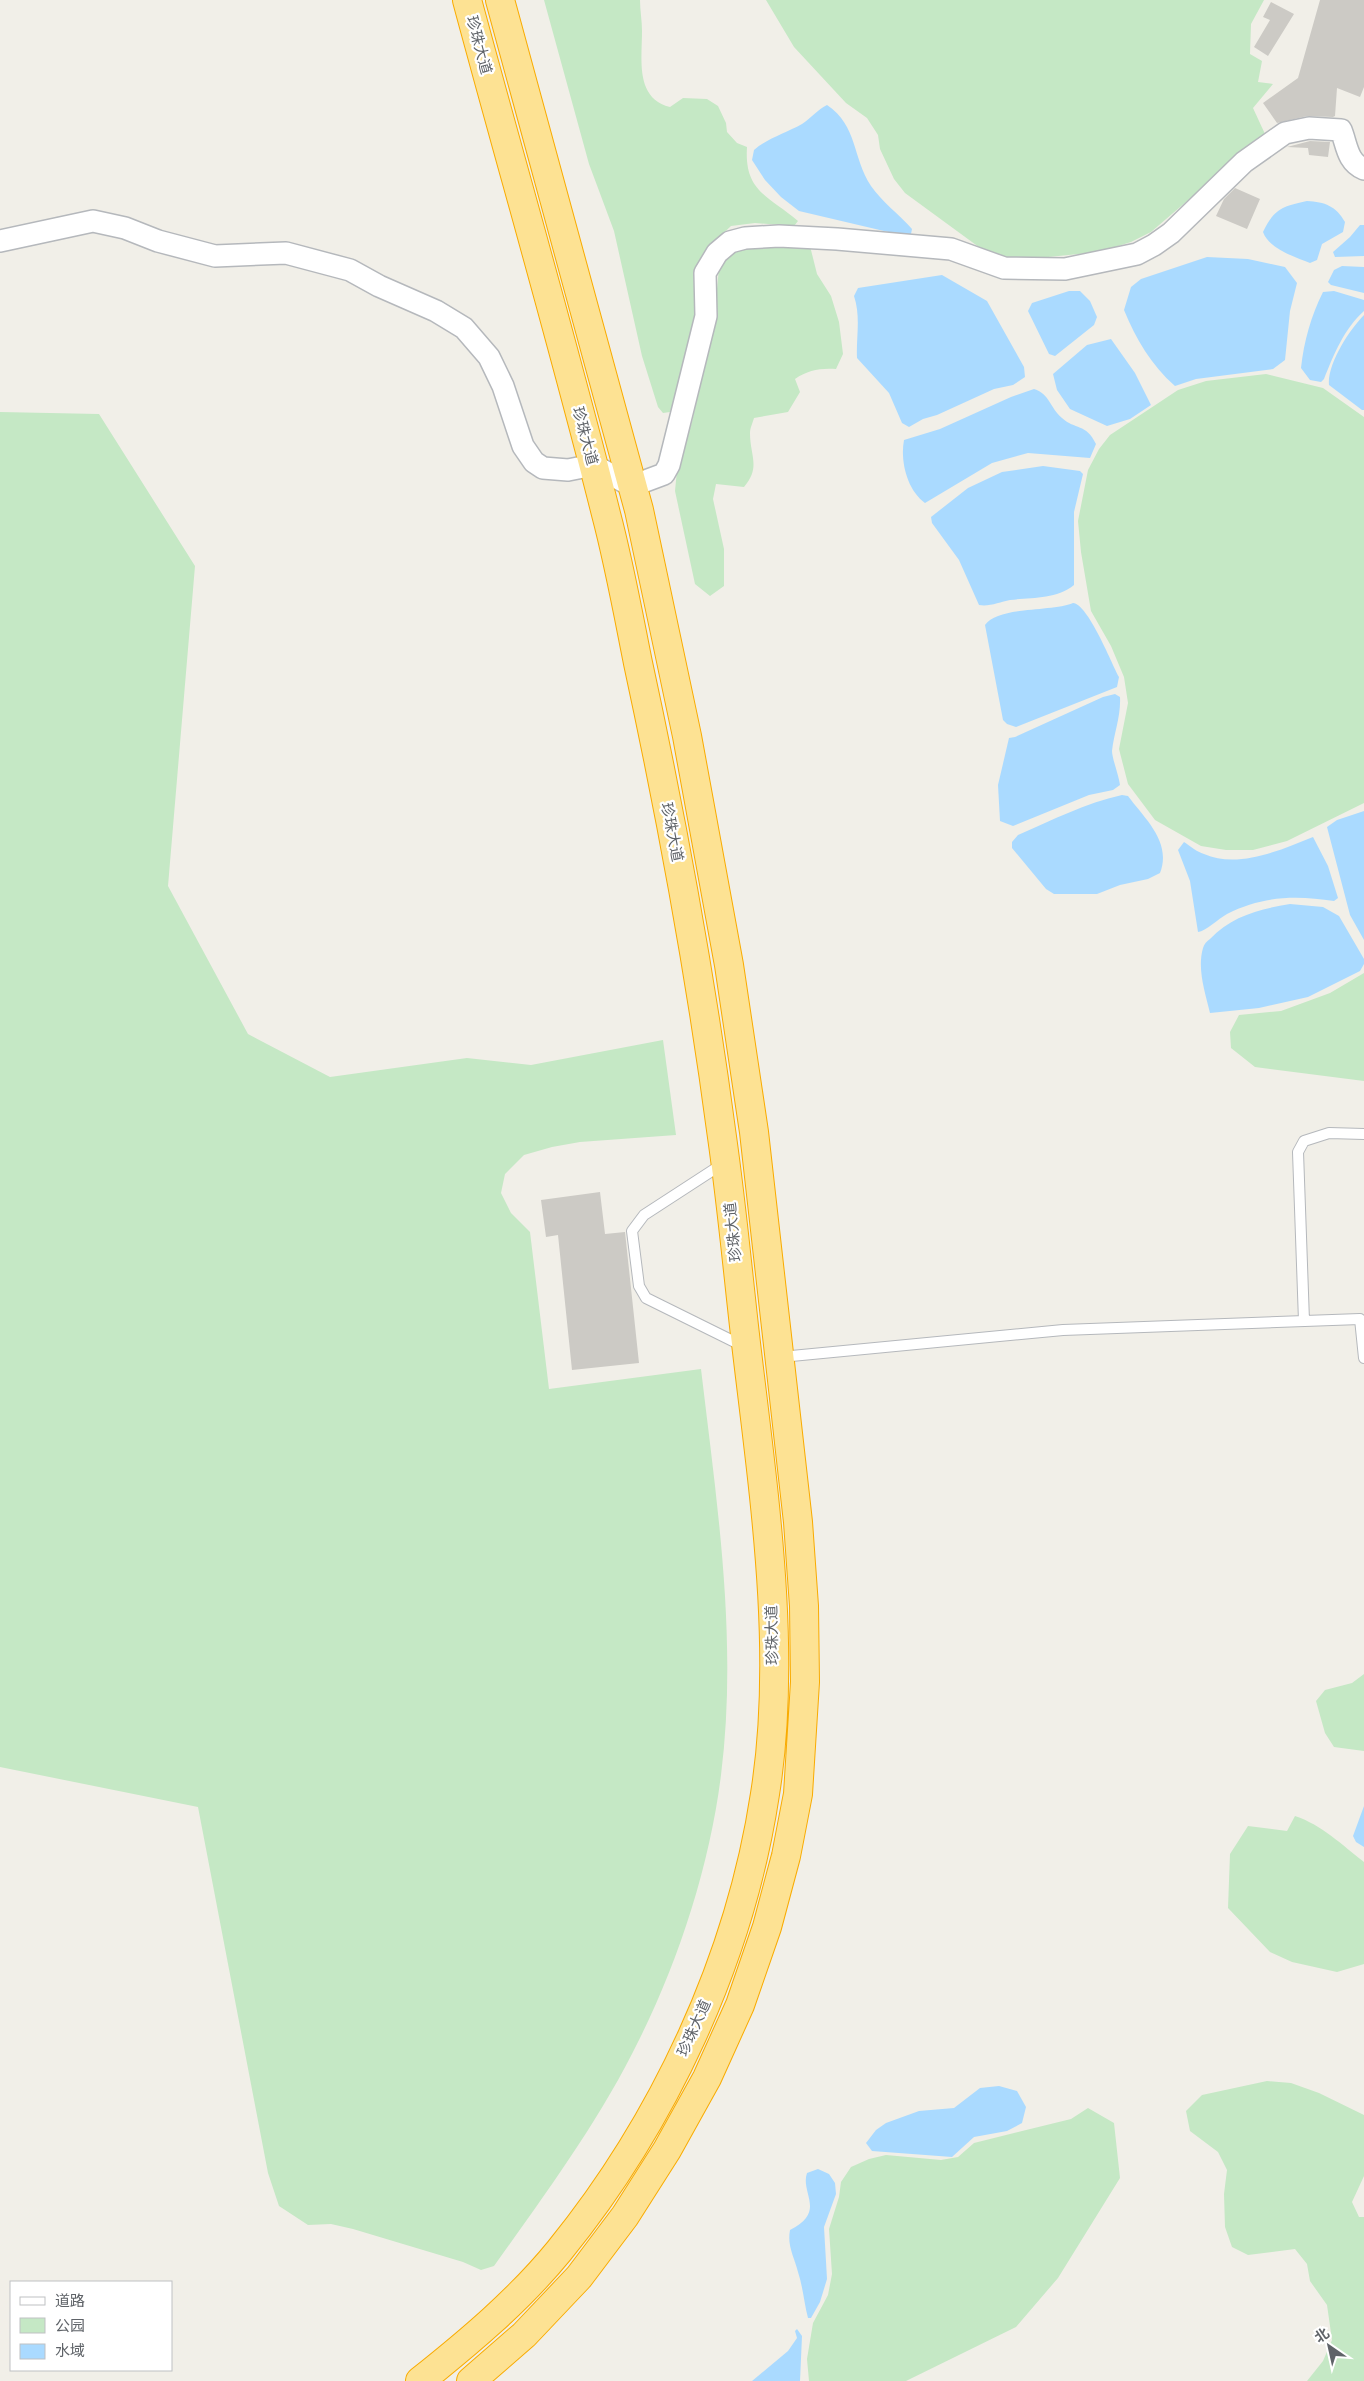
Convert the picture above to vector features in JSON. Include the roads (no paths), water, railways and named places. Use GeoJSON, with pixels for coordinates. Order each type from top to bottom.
{"type":"FeatureCollection","features":[{"type":"Feature","properties":{"kind":"highway","name":"珍珠大道"},"geometry":{"type":"LineString","coordinates":[[420,2381],[502,2312],[556,2255],[599,2198],[640,2134],[678,2064],[710,1993],[737,1917],[755,1849],[766,1790],[773,1682],[772,1607],[766,1525],[725,1162],[698,970],[655,743],[607,518],[467,0]]}},
{"type":"Feature","properties":{"kind":"highway"},"geometry":{"type":"LineString","coordinates":[[471,2381],[524,2335],[579,2277],[626,2216],[668,2150],[707,2078],[740,2005],[767,1927],[786,1856],[798,1794],[805,1682],[804,1606],[798,1522],[754,1132],[729,965],[687,736],[632,486],[500,0]]}},
{"type":"Feature","properties":{"kind":"street"},"geometry":{"type":"LineString","coordinates":[[0,241],[93,221],[125,228],[158,241],[215,256],[286,253],[350,270],[379,286],[436,311],[464,328],[489,357],[503,386],[523,446],[534,462],[543,468],[568,470],[593,465],[632,486],[664,474],[670,465],[706,316],[705,273],[717,253],[730,242],[745,238],[779,236],[837,239],[951,249],[1004,268],[1065,270],[1137,254],[1154,245],[1171,233],[1244,162],[1285,133],[1309,128],[1341,130],[1348,154],[1356,166],[1364,169]]}},
{"type":"Feature","properties":{"kind":"lane"},"geometry":{"type":"LineString","coordinates":[[1304,1321],[1298,1152],[1304,1141],[1329,1133],[1364,1134]]}},
{"type":"Feature","properties":{"kind":"lane"},"geometry":{"type":"LineString","coordinates":[[725,1162],[644,1215],[632,1230],[640,1286],[646,1298],[746,1347]]}},
{"type":"Feature","properties":{"kind":"lane"},"geometry":{"type":"LineString","coordinates":[[780,1357],[1063,1330],[1360,1319],[1364,1358]]}},
{"type":"Feature","properties":{"kind":"water"},"geometry":{"type":"Polygon","coordinates":[[[827,105],[837,113],[850,132],[860,164],[871,186],[912,229],[911,234],[901,235],[799,211],[781,197],[765,180],[752,160],[754,150],[771,139],[802,124],[827,105]]]}},
{"type":"Feature","properties":{"kind":"water"},"geometry":{"type":"Polygon","coordinates":[[[1307,201],[1319,202],[1329,206],[1338,212],[1345,222],[1343,232],[1322,244],[1317,260],[1310,263],[1277,248],[1266,238],[1263,232],[1275,213],[1285,207],[1307,201]]]}},
{"type":"Feature","properties":{"kind":"water"},"geometry":{"type":"Polygon","coordinates":[[[1360,225],[1364,225],[1364,256],[1335,257],[1333,252],[1360,225]]]}},
{"type":"Feature","properties":{"kind":"water"},"geometry":{"type":"Polygon","coordinates":[[[1207,257],[1248,259],[1285,267],[1297,283],[1290,311],[1285,360],[1273,369],[1196,379],[1175,386],[1166,378],[1145,351],[1124,310],[1131,287],[1141,279],[1207,257]]]}},
{"type":"Feature","properties":{"kind":"water"},"geometry":{"type":"Polygon","coordinates":[[[1342,266],[1364,267],[1364,293],[1331,285],[1328,282],[1334,270],[1342,266]]]}},
{"type":"Feature","properties":{"kind":"water"},"geometry":{"type":"Polygon","coordinates":[[[942,275],[987,301],[1024,367],[1025,377],[1013,385],[994,389],[937,415],[923,419],[909,427],[902,423],[889,393],[857,358],[858,319],[854,296],[858,288],[942,275]]]}},
{"type":"Feature","properties":{"kind":"water"},"geometry":{"type":"Polygon","coordinates":[[[1069,291],[1080,291],[1090,301],[1097,317],[1094,325],[1055,356],[1049,354],[1028,311],[1032,303],[1069,291]]]}},
{"type":"Feature","properties":{"kind":"water"},"geometry":{"type":"Polygon","coordinates":[[[1334,291],[1364,300],[1364,311],[1345,334],[1324,379],[1321,382],[1310,380],[1301,368],[1309,329],[1323,292],[1334,291]]]}},
{"type":"Feature","properties":{"kind":"water"},"geometry":{"type":"Polygon","coordinates":[[[1364,315],[1364,410],[1362,410],[1329,385],[1329,377],[1340,347],[1364,315]]]}},
{"type":"Feature","properties":{"kind":"water"},"geometry":{"type":"Polygon","coordinates":[[[1111,339],[1135,373],[1151,405],[1130,419],[1107,426],[1070,409],[1057,390],[1053,374],[1087,345],[1111,339]]]}},
{"type":"Feature","properties":{"kind":"water"},"geometry":{"type":"Polygon","coordinates":[[[1034,389],[1047,398],[1062,418],[1084,430],[1092,437],[1096,444],[1090,458],[1028,453],[992,463],[925,503],[919,497],[909,483],[906,474],[903,457],[904,440],[940,429],[1011,397],[1034,389]]]}},
{"type":"Feature","properties":{"kind":"water"},"geometry":{"type":"Polygon","coordinates":[[[1043,466],[1080,471],[1083,474],[1074,512],[1074,585],[1051,596],[979,605],[959,560],[932,523],[931,517],[968,488],[1002,472],[1043,466]]]}},
{"type":"Feature","properties":{"kind":"water"},"geometry":{"type":"Polygon","coordinates":[[[1073,603],[1079,606],[1085,613],[1099,635],[1119,677],[1117,687],[1016,727],[1007,724],[1003,720],[985,625],[992,619],[1013,612],[1052,608],[1073,603]]]}},
{"type":"Feature","properties":{"kind":"water"},"geometry":{"type":"Polygon","coordinates":[[[1115,694],[1120,697],[1120,704],[1112,751],[1120,785],[1113,790],[1089,795],[1013,826],[1000,821],[998,785],[1009,738],[1103,697],[1115,694]]]}},
{"type":"Feature","properties":{"kind":"water"},"geometry":{"type":"Polygon","coordinates":[[[1122,795],[1128,796],[1149,822],[1160,841],[1163,862],[1160,873],[1148,879],[1120,885],[1097,894],[1054,894],[1046,889],[1012,848],[1012,842],[1018,835],[1082,807],[1122,795]]]}},
{"type":"Feature","properties":{"kind":"water"},"geometry":{"type":"Polygon","coordinates":[[[1364,811],[1364,940],[1350,915],[1327,827],[1337,820],[1364,811]]]}},
{"type":"Feature","properties":{"kind":"water"},"geometry":{"type":"Polygon","coordinates":[[[1313,837],[1328,866],[1338,898],[1334,901],[1306,898],[1266,900],[1227,914],[1198,932],[1190,881],[1178,850],[1184,842],[1201,853],[1231,860],[1259,856],[1313,837]]]}},
{"type":"Feature","properties":{"kind":"water"},"geometry":{"type":"Polygon","coordinates":[[[1290,904],[1323,907],[1339,916],[1364,959],[1364,964],[1360,971],[1308,997],[1259,1008],[1210,1013],[1201,972],[1201,956],[1205,944],[1218,931],[1237,919],[1257,911],[1290,904]]]}},
{"type":"Feature","properties":{"kind":"water"},"geometry":{"type":"Polygon","coordinates":[[[1364,1806],[1364,1847],[1356,1842],[1353,1836],[1364,1806]]]}},
{"type":"Feature","properties":{"kind":"water"},"geometry":{"type":"Polygon","coordinates":[[[999,2086],[1017,2091],[1026,2107],[1022,2123],[1007,2131],[974,2137],[952,2157],[872,2151],[866,2143],[876,2130],[886,2123],[919,2111],[954,2108],[980,2088],[999,2086]]]}},
{"type":"Feature","properties":{"kind":"water"},"geometry":{"type":"Polygon","coordinates":[[[818,2169],[829,2174],[835,2183],[836,2194],[824,2227],[827,2279],[820,2302],[811,2318],[808,2318],[789,2236],[790,2230],[801,2223],[807,2216],[810,2202],[806,2180],[807,2173],[818,2169]]]}},
{"type":"Feature","properties":{"kind":"water"},"geometry":{"type":"Polygon","coordinates":[[[797,2329],[802,2336],[800,2381],[752,2381],[788,2351],[797,2338],[795,2331],[797,2329]]]}}]}
